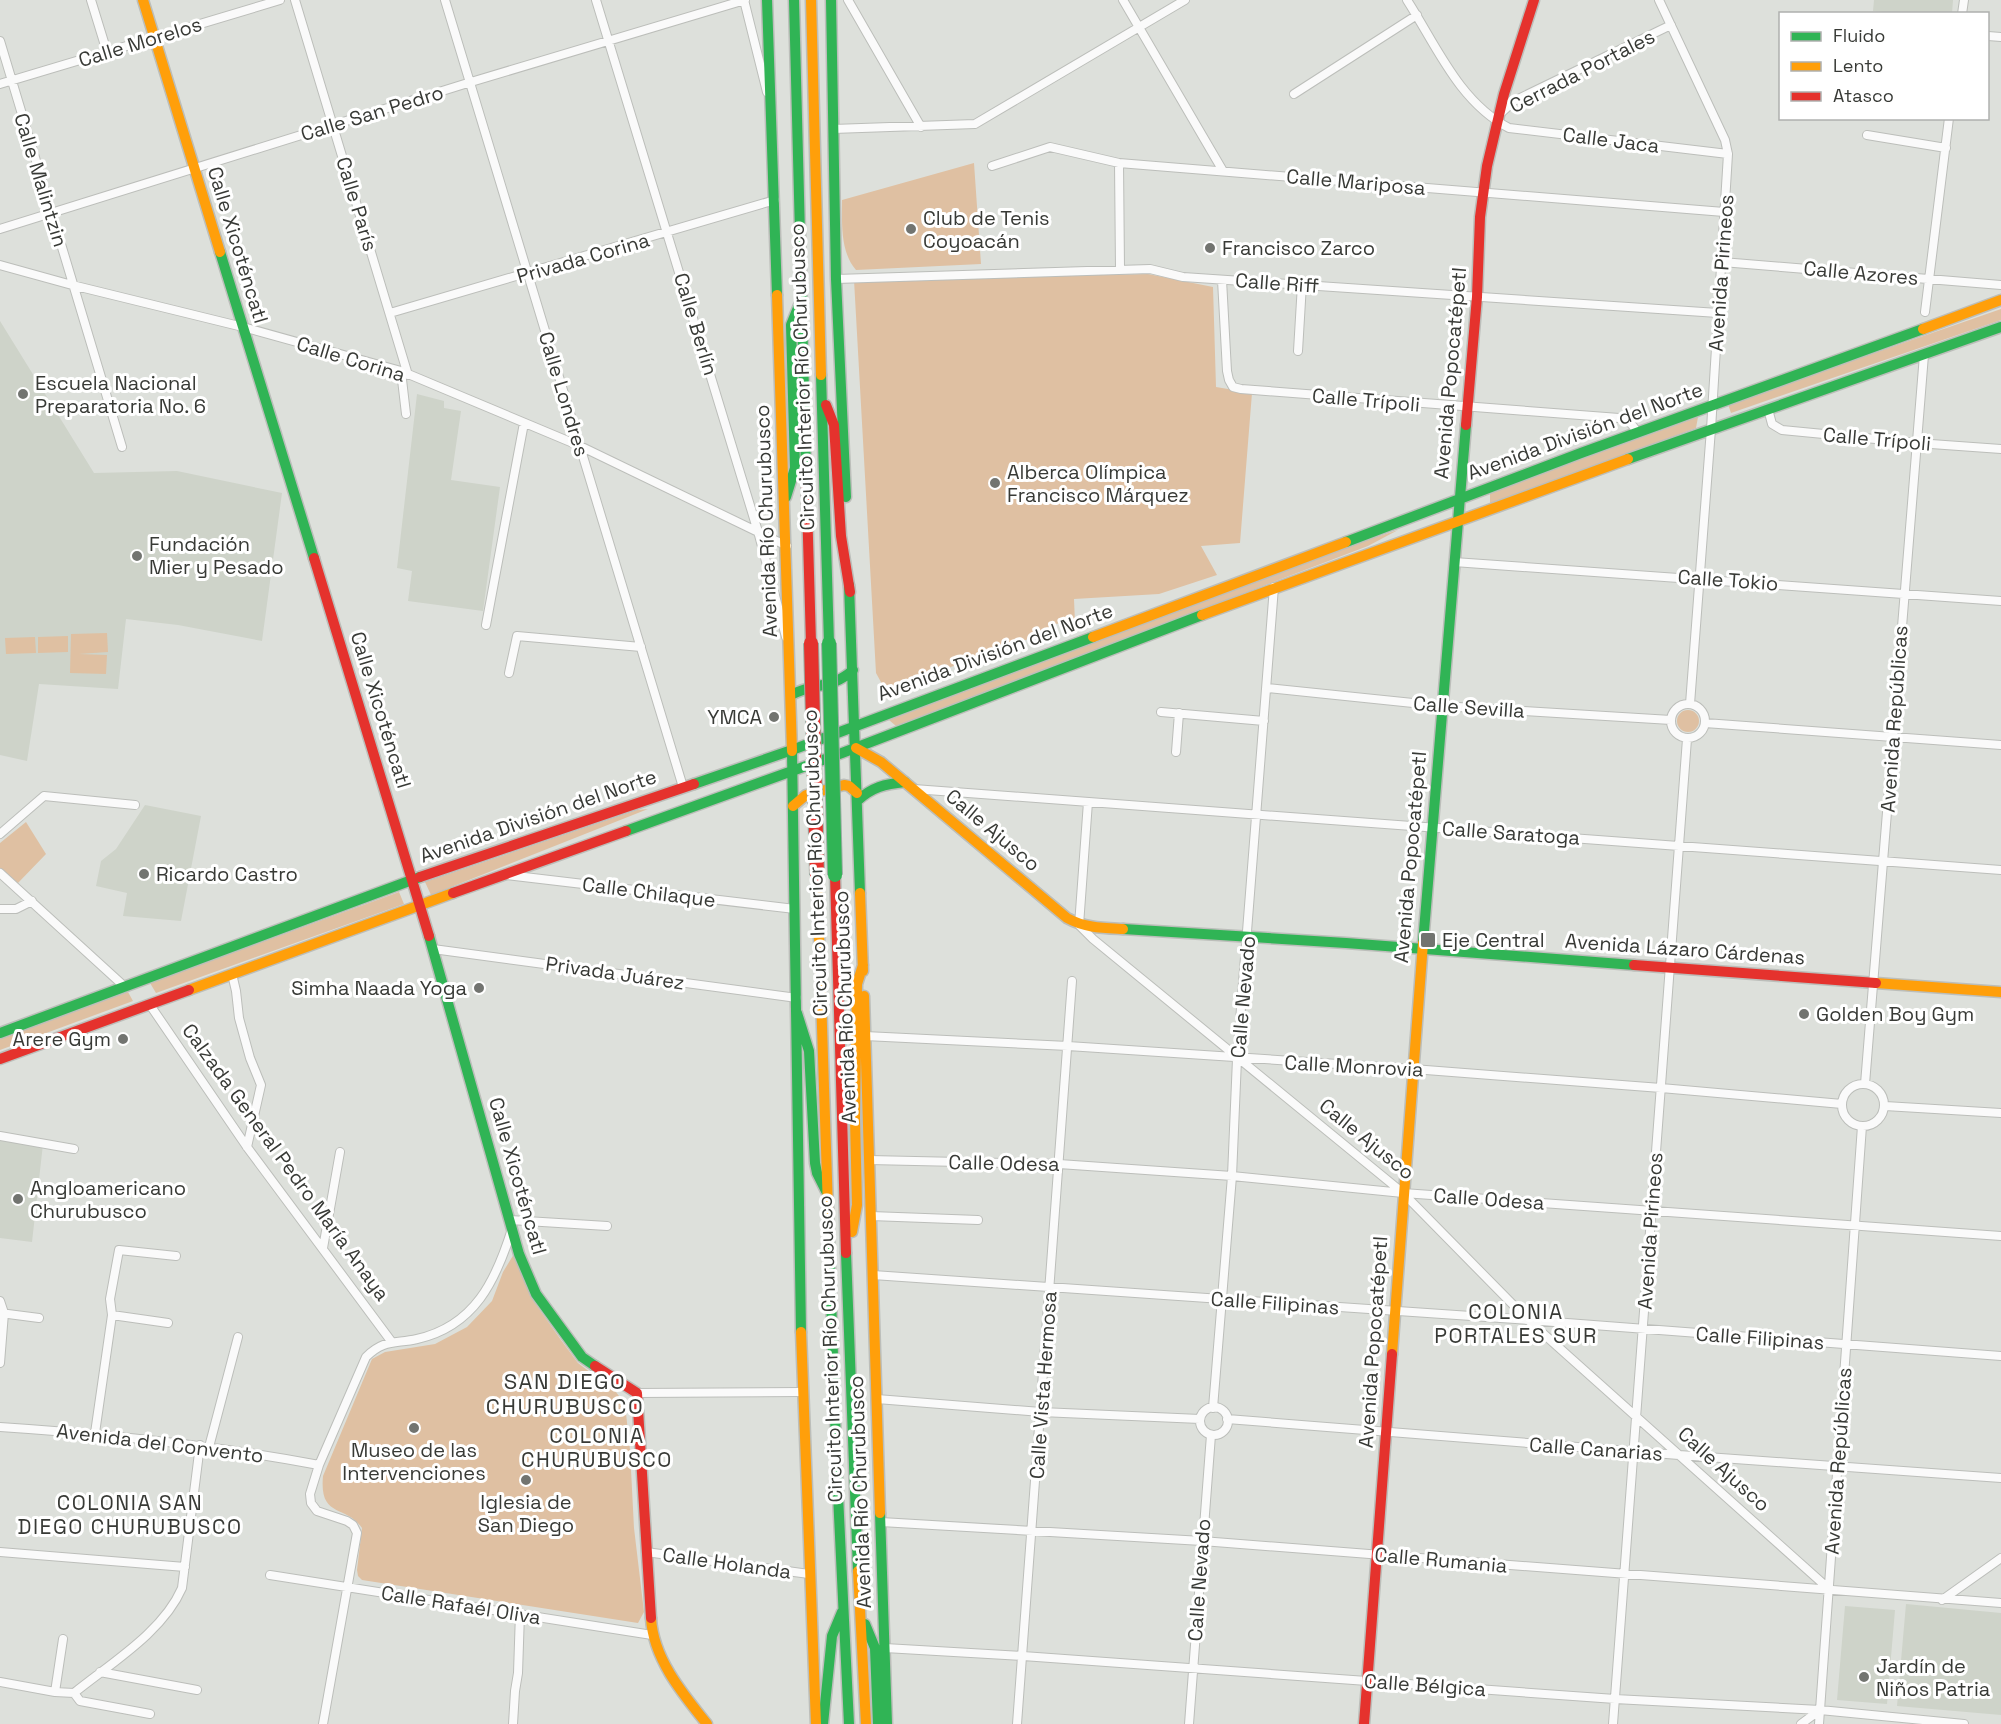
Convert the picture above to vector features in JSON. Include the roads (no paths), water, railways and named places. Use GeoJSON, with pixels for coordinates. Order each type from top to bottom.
{"type":"FeatureCollection","features":[{"type":"Feature","properties":{"kind":"main road","name":"Calle Xicoténcatl"},"geometry":{"type":"LineString","coordinates":[[143,0],[413,880],[519,1254],[536,1294],[582,1357],[637,1393]]}},
{"type":"Feature","properties":{"kind":"main road","name":"Avenida Río Churubusco"},"geometry":{"type":"LineString","coordinates":[[768,0],[790,651],[802,1392],[816,1724]]}},
{"type":"Feature","properties":{"kind":"main road","name":"Circuito Interior Río Churubusco"},"geometry":{"type":"LineString","coordinates":[[794,0],[817,875],[849,1724]]}},
{"type":"Feature","properties":{"kind":"main road","name":"Circuito Interior Río Churubusco"},"geometry":{"type":"LineString","coordinates":[[812,0],[853,1473],[866,1724]]}},
{"type":"Feature","properties":{"kind":"main road","name":"Avenida Río Churubusco"},"geometry":{"type":"LineString","coordinates":[[831,0],[836,279],[856,748],[888,1724]]}},
{"type":"Feature","properties":{"kind":"main road","name":"Avenida Popocatépetl"},"geometry":{"type":"LineString","coordinates":[[1364,1724],[1403,1193],[1477,297],[1483,192],[1508,78],[1534,0]]}},
{"type":"Feature","properties":{"kind":"main road"},"geometry":{"type":"LineString","coordinates":[[786,497],[795,468],[791,325],[802,297]]}},
{"type":"Feature","properties":{"kind":"main road","name":"Avenida División del Norte"},"geometry":{"type":"LineString","coordinates":[[0,1033],[413,880],[792,750],[1637,432],[2001,300]]}},
{"type":"Feature","properties":{"kind":"main road","name":"Avenida División del Norte"},"geometry":{"type":"LineString","coordinates":[[0,1059],[856,748],[1274,587],[2001,327]]}},
{"type":"Feature","properties":{"kind":"main road"},"geometry":{"type":"LineString","coordinates":[[822,396],[834,425],[841,536],[850,592]]}},
{"type":"Feature","properties":{"kind":"main road"},"geometry":{"type":"LineString","coordinates":[[1373,552],[1377,546],[1427,526],[1428,520],[1418,515]]}},
{"type":"Feature","properties":{"kind":"main road"},"geometry":{"type":"LineString","coordinates":[[790,695],[806,687],[834,684],[853,670]]}},
{"type":"Feature","properties":{"kind":"main road"},"geometry":{"type":"LineString","coordinates":[[790,677],[806,687]]}},
{"type":"Feature","properties":{"kind":"main road"},"geometry":{"type":"LineString","coordinates":[[834,684],[854,697]]}},
{"type":"Feature","properties":{"kind":"main road","name":"Calle Ajusco"},"geometry":{"type":"LineString","coordinates":[[856,748],[877,759],[1067,918],[1079,925]]}},
{"type":"Feature","properties":{"kind":"main road"},"geometry":{"type":"LineString","coordinates":[[793,806],[806,795],[844,785],[849,786],[857,797],[877,785],[909,785]]}},
{"type":"Feature","properties":{"kind":"main road","name":"Avenida Lázaro Cárdenas"},"geometry":{"type":"LineString","coordinates":[[1079,925],[2001,992]]}},
{"type":"Feature","properties":{"kind":"main road"},"geometry":{"type":"LineString","coordinates":[[847,1258],[857,1205],[855,1118],[857,984],[863,965]]}},
{"type":"Feature","properties":{"kind":"main road"},"geometry":{"type":"LineString","coordinates":[[797,1013],[809,1051],[815,1163],[817,1173],[829,1196]]}},
{"type":"Feature","properties":{"kind":"main road"},"geometry":{"type":"LineString","coordinates":[[637,1393],[652,1635],[681,1693],[707,1724]]}},
{"type":"Feature","properties":{"kind":"main road"},"geometry":{"type":"LineString","coordinates":[[824,1724],[832,1636],[843,1609]]}},
{"type":"Feature","properties":{"kind":"main road"},"geometry":{"type":"LineString","coordinates":[[860,1609],[875,1648],[878,1724]]}},
{"type":"Feature","properties":{"kind":"street"},"geometry":{"type":"LineString","coordinates":[[91,0],[107,52]]}},
{"type":"Feature","properties":{"kind":"street","name":"Calle Morelos"},"geometry":{"type":"LineString","coordinates":[[0,84],[280,0]]}},
{"type":"Feature","properties":{"kind":"street","name":"Calle París"},"geometry":{"type":"LineString","coordinates":[[295,0],[390,313],[404,373],[406,414]]}},
{"type":"Feature","properties":{"kind":"street","name":"Calle Londres"},"geometry":{"type":"LineString","coordinates":[[446,0],[683,787]]}},
{"type":"Feature","properties":{"kind":"street","name":"Calle Berlín"},"geometry":{"type":"LineString","coordinates":[[596,0],[759,535],[790,651]]}},
{"type":"Feature","properties":{"kind":"street"},"geometry":{"type":"LineString","coordinates":[[744,0],[772,113]]}},
{"type":"Feature","properties":{"kind":"street","name":"Calle San Pedro"},"geometry":{"type":"LineString","coordinates":[[0,229],[471,82],[744,0]]}},
{"type":"Feature","properties":{"kind":"street"},"geometry":{"type":"LineString","coordinates":[[848,0],[921,127]]}},
{"type":"Feature","properties":{"kind":"street"},"geometry":{"type":"LineString","coordinates":[[1123,0],[1223,171]]}},
{"type":"Feature","properties":{"kind":"street"},"geometry":{"type":"LineString","coordinates":[[834,129],[975,124],[1140,29],[1185,0]]}},
{"type":"Feature","properties":{"kind":"street"},"geometry":{"type":"LineString","coordinates":[[1407,0],[1456,79],[1471,98],[1497,122]]}},
{"type":"Feature","properties":{"kind":"street","name":"Avenida Pirineos"},"geometry":{"type":"LineString","coordinates":[[1659,0],[1725,140],[1728,153],[1713,405],[1690,704]]}},
{"type":"Feature","properties":{"kind":"street"},"geometry":{"type":"LineString","coordinates":[[1294,94],[1417,15]]}},
{"type":"Feature","properties":{"kind":"street","name":"Cerrada Portales"},"geometry":{"type":"LineString","coordinates":[[1497,122],[1504,109],[1514,101],[1671,25]]}},
{"type":"Feature","properties":{"kind":"street","name":"Calle Malintzin"},"geometry":{"type":"LineString","coordinates":[[0,41],[122,447]]}},
{"type":"Feature","properties":{"kind":"street"},"geometry":{"type":"LineString","coordinates":[[1925,312],[1949,120]]}},
{"type":"Feature","properties":{"kind":"street","name":"Calle Jaca"},"geometry":{"type":"LineString","coordinates":[[1497,122],[1509,128],[1728,153]]}},
{"type":"Feature","properties":{"kind":"street"},"geometry":{"type":"LineString","coordinates":[[1867,135],[1946,148]]}},
{"type":"Feature","properties":{"kind":"street","name":"Calle Mariposa"},"geometry":{"type":"LineString","coordinates":[[992,166],[1050,147],[1119,163],[1724,212]]}},
{"type":"Feature","properties":{"kind":"street"},"geometry":{"type":"LineString","coordinates":[[1119,163],[1120,269]]}},
{"type":"Feature","properties":{"kind":"street","name":"Privada Corina"},"geometry":{"type":"LineString","coordinates":[[390,313],[775,200]]}},
{"type":"Feature","properties":{"kind":"street","name":"Calle Azores"},"geometry":{"type":"LineString","coordinates":[[1722,262],[2001,285]]}},
{"type":"Feature","properties":{"kind":"street","name":"Calle Corina"},"geometry":{"type":"LineString","coordinates":[[0,265],[243,327],[404,373],[580,446],[759,535],[787,546]]}},
{"type":"Feature","properties":{"kind":"street","name":"Calle Riff"},"geometry":{"type":"LineString","coordinates":[[836,279],[1150,269],[1183,277],[1718,313]]}},
{"type":"Feature","properties":{"kind":"street","name":"Calle Trípoli"},"geometry":{"type":"LineString","coordinates":[[1222,280],[1227,371],[1233,387],[1467,408],[1619,418],[1633,424],[1637,432]]}},
{"type":"Feature","properties":{"kind":"street"},"geometry":{"type":"LineString","coordinates":[[1298,351],[1302,284]]}},
{"type":"Feature","properties":{"kind":"street","name":"Avenida Repúblicas"},"geometry":{"type":"LineString","coordinates":[[1865,1084],[1875,983],[1882,861],[1924,355]]}},
{"type":"Feature","properties":{"kind":"street","name":"Calle Trípoli"},"geometry":{"type":"LineString","coordinates":[[1768,409],[1772,424],[1782,430],[2001,449]]}},
{"type":"Feature","properties":{"kind":"street"},"geometry":{"type":"LineString","coordinates":[[486,625],[524,423]]}},
{"type":"Feature","properties":{"kind":"street","name":"Calle Tokio"},"geometry":{"type":"LineString","coordinates":[[1454,562],[2001,601]]}},
{"type":"Feature","properties":{"kind":"street","name":"Calle Nevado"},"geometry":{"type":"LineString","coordinates":[[1213,1408],[1232,1176],[1237,1059],[1274,587]]}},
{"type":"Feature","properties":{"kind":"street"},"geometry":{"type":"LineString","coordinates":[[509,673],[517,636],[641,647]]}},
{"type":"Feature","properties":{"kind":"street","name":"Calle Sevilla"},"geometry":{"type":"LineString","coordinates":[[1267,688],[1442,706],[1671,720]]}},
{"type":"Feature","properties":{"kind":"street"},"geometry":{"type":"LineString","coordinates":[[1690,704],[1700,708],[1705,723],[1701,733],[1695,738],[1687,739],[1675,733],[1671,720],[1672,714],[1679,706],[1690,704]]}},
{"type":"Feature","properties":{"kind":"street"},"geometry":{"type":"LineString","coordinates":[[1161,712],[1264,721]]}},
{"type":"Feature","properties":{"kind":"street"},"geometry":{"type":"LineString","coordinates":[[1176,752],[1179,713]]}},
{"type":"Feature","properties":{"kind":"street"},"geometry":{"type":"LineString","coordinates":[[1705,723],[2001,745]]}},
{"type":"Feature","properties":{"kind":"street","name":"Avenida Pirineos"},"geometry":{"type":"LineString","coordinates":[[1613,1724],[1687,739]]}},
{"type":"Feature","properties":{"kind":"street","name":"Calle Saratoga"},"geometry":{"type":"LineString","coordinates":[[909,785],[1088,802],[2001,870]]}},
{"type":"Feature","properties":{"kind":"street"},"geometry":{"type":"LineString","coordinates":[[0,834],[44,796],[135,805]]}},
{"type":"Feature","properties":{"kind":"street"},"geometry":{"type":"LineString","coordinates":[[1079,925],[1088,802]]}},
{"type":"Feature","properties":{"kind":"street"},"geometry":{"type":"LineString","coordinates":[[0,873],[125,987]]}},
{"type":"Feature","properties":{"kind":"street","name":"Calle Chilaque"},"geometry":{"type":"LineString","coordinates":[[503,875],[795,909]]}},
{"type":"Feature","properties":{"kind":"street"},"geometry":{"type":"LineString","coordinates":[[0,909],[20,908],[32,901]]}},
{"type":"Feature","properties":{"kind":"street","name":"Calle Ajusco"},"geometry":{"type":"LineString","coordinates":[[1079,925],[1237,1059],[1403,1193],[1528,1320],[1829,1589]]}},
{"type":"Feature","properties":{"kind":"street","name":"Privada Juárez"},"geometry":{"type":"LineString","coordinates":[[433,949],[796,998]]}},
{"type":"Feature","properties":{"kind":"street"},"geometry":{"type":"LineString","coordinates":[[232,974],[239,1018],[250,1058],[261,1085],[247,1147]]}},
{"type":"Feature","properties":{"kind":"street","name":"Calle Vista Hermosa"},"geometry":{"type":"LineString","coordinates":[[1017,1724],[1072,981]]}},
{"type":"Feature","properties":{"kind":"street","name":"Calzada General Pedro María Anaya"},"geometry":{"type":"LineString","coordinates":[[150,1005],[247,1147],[391,1341]]}},
{"type":"Feature","properties":{"kind":"street","name":"Calle Monrovia"},"geometry":{"type":"LineString","coordinates":[[865,1036],[1068,1046],[1413,1069],[1842,1104]]}},
{"type":"Feature","properties":{"kind":"street"},"geometry":{"type":"LineString","coordinates":[[1858,1084],[1865,1084],[1877,1089],[1884,1099],[1884,1106],[1883,1113],[1875,1123],[1862,1126],[1856,1125],[1846,1117],[1842,1104],[1847,1092],[1858,1084]]}},
{"type":"Feature","properties":{"kind":"street"},"geometry":{"type":"LineString","coordinates":[[1884,1106],[2001,1113]]}},
{"type":"Feature","properties":{"kind":"street","name":"Avenida Repúblicas"},"geometry":{"type":"LineString","coordinates":[[1819,1724],[1862,1126]]}},
{"type":"Feature","properties":{"kind":"street"},"geometry":{"type":"LineString","coordinates":[[0,1136],[74,1149]]}},
{"type":"Feature","properties":{"kind":"street"},"geometry":{"type":"LineString","coordinates":[[323,1248],[340,1152]]}},
{"type":"Feature","properties":{"kind":"street","name":"Calle Odesa"},"geometry":{"type":"LineString","coordinates":[[869,1160],[1059,1164],[1232,1176],[1403,1193],[2001,1236]]}},
{"type":"Feature","properties":{"kind":"street"},"geometry":{"type":"LineString","coordinates":[[871,1216],[978,1220]]}},
{"type":"Feature","properties":{"kind":"street"},"geometry":{"type":"LineString","coordinates":[[323,1724],[357,1533],[350,1522],[320,1513],[313,1507],[309,1494],[363,1362],[371,1352],[391,1341],[409,1341],[437,1333],[455,1323],[474,1307],[493,1280],[511,1224],[607,1226]]}},
{"type":"Feature","properties":{"kind":"street"},"geometry":{"type":"LineString","coordinates":[[95,1433],[112,1315],[110,1299],[119,1250],[176,1256]]}},
{"type":"Feature","properties":{"kind":"street","name":"Calle Filipinas"},"geometry":{"type":"LineString","coordinates":[[873,1275],[1528,1320],[2001,1356]]}},
{"type":"Feature","properties":{"kind":"street"},"geometry":{"type":"LineString","coordinates":[[0,1301],[2,1313],[0,1364]]}},
{"type":"Feature","properties":{"kind":"street"},"geometry":{"type":"LineString","coordinates":[[2,1313],[39,1318]]}},
{"type":"Feature","properties":{"kind":"street"},"geometry":{"type":"LineString","coordinates":[[112,1315],[168,1323]]}},
{"type":"Feature","properties":{"kind":"street"},"geometry":{"type":"LineString","coordinates":[[0,1682],[55,1692],[74,1693],[163,1619],[175,1604],[182,1588],[205,1446],[238,1337]]}},
{"type":"Feature","properties":{"kind":"street"},"geometry":{"type":"LineString","coordinates":[[637,1393],[802,1392]]}},
{"type":"Feature","properties":{"kind":"street"},"geometry":{"type":"LineString","coordinates":[[877,1399],[1041,1412],[1200,1419]]}},
{"type":"Feature","properties":{"kind":"street"},"geometry":{"type":"LineString","coordinates":[[1213,1408],[1222,1411],[1227,1419],[1223,1432],[1211,1435],[1202,1429],[1200,1419],[1203,1412],[1213,1408]]}},
{"type":"Feature","properties":{"kind":"street","name":"Calle Canarias"},"geometry":{"type":"LineString","coordinates":[[1227,1419],[1634,1452],[2001,1478]]}},
{"type":"Feature","properties":{"kind":"street","name":"Avenida del Convento"},"geometry":{"type":"LineString","coordinates":[[0,1427],[95,1433],[205,1446],[319,1465]]}},
{"type":"Feature","properties":{"kind":"street","name":"Calle Nevado"},"geometry":{"type":"LineString","coordinates":[[1189,1724],[1211,1435]]}},
{"type":"Feature","properties":{"kind":"street","name":"Calle Rumania"},"geometry":{"type":"LineString","coordinates":[[881,1522],[1202,1541],[2001,1604]]}},
{"type":"Feature","properties":{"kind":"street"},"geometry":{"type":"LineString","coordinates":[[0,1552],[185,1567]]}},
{"type":"Feature","properties":{"kind":"street","name":"Calle Holanda"},"geometry":{"type":"LineString","coordinates":[[646,1552],[809,1574]]}},
{"type":"Feature","properties":{"kind":"street"},"geometry":{"type":"LineString","coordinates":[[1942,1600],[2001,1558]]}},
{"type":"Feature","properties":{"kind":"street","name":"Calle Rafaél Oliva"},"geometry":{"type":"LineString","coordinates":[[270,1575],[652,1635]]}},
{"type":"Feature","properties":{"kind":"street"},"geometry":{"type":"LineString","coordinates":[[513,1724],[520,1613]]}},
{"type":"Feature","properties":{"kind":"street"},"geometry":{"type":"LineString","coordinates":[[55,1692],[63,1639]]}},
{"type":"Feature","properties":{"kind":"street","name":"Calle Bélgica"},"geometry":{"type":"LineString","coordinates":[[885,1648],[1820,1710],[1932,1723],[1961,1724]]}},
{"type":"Feature","properties":{"kind":"street"},"geometry":{"type":"LineString","coordinates":[[100,1672],[197,1690]]}},
{"type":"Feature","properties":{"kind":"street"},"geometry":{"type":"LineString","coordinates":[[74,1693],[80,1701],[150,1714]]}},
{"type":"Feature","properties":{"kind":"street"},"geometry":{"type":"LineString","coordinates":[[1801,1724],[1820,1710]]}},
{"type":"Feature","properties":{"kind":"place","name":"Club de Tenis Coyoacán"},"geometry":{"type":"Point","coordinates":[911,229]}},
{"type":"Feature","properties":{"kind":"place","name":"Francisco Zarco"},"geometry":{"type":"Point","coordinates":[1210,248]}},
{"type":"Feature","properties":{"kind":"place","name":"Escuela Nacional Preparatoria No. 6"},"geometry":{"type":"Point","coordinates":[23,394]}},
{"type":"Feature","properties":{"kind":"place","name":"Alberca Olímpica Francisco Márquez"},"geometry":{"type":"Point","coordinates":[995,483]}},
{"type":"Feature","properties":{"kind":"place","name":"Fundación Mier y Pesado"},"geometry":{"type":"Point","coordinates":[137,556]}},
{"type":"Feature","properties":{"kind":"place","name":"YMCA"},"geometry":{"type":"Point","coordinates":[774,717]}},
{"type":"Feature","properties":{"kind":"place","name":"Ricardo Castro"},"geometry":{"type":"Point","coordinates":[144,874]}},
{"type":"Feature","properties":{"kind":"place","name":"Eje Central"},"geometry":{"type":"Point","coordinates":[1428,940]}},
{"type":"Feature","properties":{"kind":"place","name":"Simha Naada Yoga"},"geometry":{"type":"Point","coordinates":[479,988]}},
{"type":"Feature","properties":{"kind":"place","name":"Golden Boy Gym"},"geometry":{"type":"Point","coordinates":[1804,1014]}},
{"type":"Feature","properties":{"kind":"place","name":"Arere Gym"},"geometry":{"type":"Point","coordinates":[123,1039]}},
{"type":"Feature","properties":{"kind":"place","name":"Angloamericano Churubusco"},"geometry":{"type":"Point","coordinates":[18,1199]}},
{"type":"Feature","properties":{"kind":"place","name":"Museo de las Intervenciones"},"geometry":{"type":"Point","coordinates":[414,1428]}},
{"type":"Feature","properties":{"kind":"place","name":"Iglesia de San Diego"},"geometry":{"type":"Point","coordinates":[526,1480]}},
{"type":"Feature","properties":{"kind":"place","name":"Jardín de Niños Patria"},"geometry":{"type":"Point","coordinates":[1864,1677]}},
{"type":"Feature","properties":{"kind":"district","name":"COLONIA PORTALES SUR"},"geometry":{"type":"Point","coordinates":[1516,1323]}},
{"type":"Feature","properties":{"kind":"district","name":"SAN DIEGO CHURUBUSCO"},"geometry":{"type":"Point","coordinates":[565,1394]}},
{"type":"Feature","properties":{"kind":"district","name":"COLONIA CHURUBUSCO"},"geometry":{"type":"Point","coordinates":[597,1447]}},
{"type":"Feature","properties":{"kind":"district","name":"COLONIA SAN DIEGO CHURUBUSCO"},"geometry":{"type":"Point","coordinates":[130,1514]}}]}
